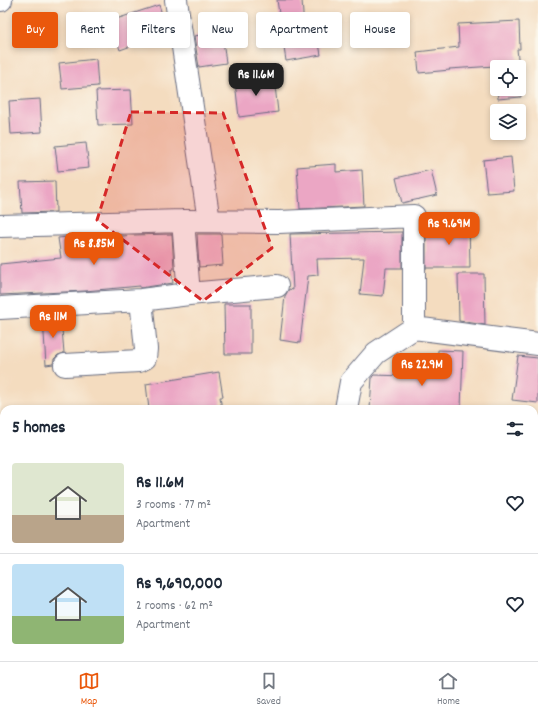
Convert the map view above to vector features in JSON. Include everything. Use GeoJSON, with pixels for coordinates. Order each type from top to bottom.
{"type":"FeatureCollection","features":[{"type":"Feature","properties":{"kind":"street"},"geometry":{"type":"LineString","coordinates":[[176,0],[209,221]]}},
{"type":"Feature","properties":{"kind":"street"},"geometry":{"type":"LineString","coordinates":[[0,226],[183,221],[279,222],[414,216],[414,328]]}},
{"type":"Feature","properties":{"kind":"street"},"geometry":{"type":"LineString","coordinates":[[183,221],[189,294]]}},
{"type":"Feature","properties":{"kind":"street"},"geometry":{"type":"LineString","coordinates":[[0,308],[141,300],[277,286]]}},
{"type":"Feature","properties":{"kind":"street"},"geometry":{"type":"LineString","coordinates":[[66,364],[139,361],[145,358],[146,350],[141,300]]}},
{"type":"Feature","properties":{"kind":"street"},"geometry":{"type":"LineString","coordinates":[[347,405],[351,382],[376,353],[414,328],[538,344]]}},
{"type":"Feature","properties":{"kind":"highlighted area"},"geometry":{"type":"Polygon","coordinates":[[[131,112],[223,113],[272,248],[203,301],[97,220],[131,112]]]}},
{"type":"Feature","properties":{"kind":"building"},"geometry":{"type":"Polygon","coordinates":[[[277,0],[302,0],[303,12],[279,12],[277,0]]]}},
{"type":"Feature","properties":{"kind":"building"},"geometry":{"type":"Polygon","coordinates":[[[159,5],[161,12],[138,12],[159,5]]]}},
{"type":"Feature","properties":{"kind":"building"},"geometry":{"type":"Polygon","coordinates":[[[127,15],[127,48],[120,50],[119,47],[119,18],[127,15]]]}},
{"type":"Feature","properties":{"kind":"building"},"geometry":{"type":"Polygon","coordinates":[[[519,21],[520,49],[517,49],[518,60],[490,60],[490,66],[419,73],[417,52],[459,47],[458,24],[519,21]]]}},
{"type":"Feature","properties":{"kind":"building"},"geometry":{"type":"Polygon","coordinates":[[[198,35],[198,48],[224,48],[226,63],[199,67],[194,36],[198,35]]]}},
{"type":"Feature","properties":{"kind":"building"},"geometry":{"type":"Polygon","coordinates":[[[284,48],[320,48],[321,55],[286,61],[284,48]]]}},
{"type":"Feature","properties":{"kind":"building"},"geometry":{"type":"Polygon","coordinates":[[[96,59],[98,86],[62,89],[59,63],[96,59]]]}},
{"type":"Feature","properties":{"kind":"building"},"geometry":{"type":"Polygon","coordinates":[[[274,77],[278,112],[239,117],[235,82],[274,77]]]}},
{"type":"Feature","properties":{"kind":"building"},"geometry":{"type":"Polygon","coordinates":[[[131,90],[133,124],[98,125],[96,91],[131,90]]]}},
{"type":"Feature","properties":{"kind":"building"},"geometry":{"type":"Polygon","coordinates":[[[498,96],[521,96],[521,97],[498,99],[498,96]]]}},
{"type":"Feature","properties":{"kind":"building"},"geometry":{"type":"Polygon","coordinates":[[[40,99],[42,132],[11,134],[9,101],[40,99]]]}},
{"type":"Feature","properties":{"kind":"building"},"geometry":{"type":"Polygon","coordinates":[[[86,143],[89,168],[58,171],[55,146],[86,143]]]}},
{"type":"Feature","properties":{"kind":"building"},"geometry":{"type":"Polygon","coordinates":[[[511,157],[514,191],[487,193],[483,160],[511,157]]]}},
{"type":"Feature","properties":{"kind":"building"},"geometry":{"type":"Polygon","coordinates":[[[336,164],[336,172],[362,170],[364,206],[300,209],[297,167],[336,164]]]}},
{"type":"Feature","properties":{"kind":"building"},"geometry":{"type":"Polygon","coordinates":[[[431,170],[437,195],[402,203],[396,178],[431,170]]]}},
{"type":"Feature","properties":{"kind":"building"},"geometry":{"type":"Polygon","coordinates":[[[55,181],[56,212],[22,213],[20,182],[55,181]]]}},
{"type":"Feature","properties":{"kind":"building"},"geometry":{"type":"Polygon","coordinates":[[[447,219],[469,219],[470,268],[426,268],[426,232],[447,232],[447,219]]]}},
{"type":"Feature","properties":{"kind":"building"},"geometry":{"type":"Polygon","coordinates":[[[402,232],[402,268],[386,268],[383,296],[360,294],[364,258],[317,259],[318,275],[308,276],[300,343],[280,340],[285,296],[289,289],[293,290],[290,234],[402,232]]]}},
{"type":"Feature","properties":{"kind":"building"},"geometry":{"type":"Polygon","coordinates":[[[172,234],[174,269],[171,270],[173,283],[140,288],[140,286],[85,291],[0,295],[0,264],[61,258],[58,238],[79,236],[79,240],[134,235],[172,234]]]}},
{"type":"Feature","properties":{"kind":"building"},"geometry":{"type":"Polygon","coordinates":[[[197,234],[221,234],[223,265],[199,267],[197,234]]]}},
{"type":"Feature","properties":{"kind":"building"},"geometry":{"type":"Polygon","coordinates":[[[458,274],[484,274],[485,325],[459,321],[458,274]]]}},
{"type":"Feature","properties":{"kind":"building"},"geometry":{"type":"Polygon","coordinates":[[[224,304],[251,304],[251,354],[225,354],[224,304]]]}},
{"type":"Feature","properties":{"kind":"building"},"geometry":{"type":"Polygon","coordinates":[[[61,317],[64,353],[58,355],[54,359],[53,364],[46,365],[43,318],[61,317]]]}},
{"type":"Feature","properties":{"kind":"building"},"geometry":{"type":"Polygon","coordinates":[[[438,350],[463,351],[461,405],[370,405],[372,377],[374,375],[437,377],[438,350]]]}},
{"type":"Feature","properties":{"kind":"building"},"geometry":{"type":"Polygon","coordinates":[[[518,356],[538,358],[538,403],[512,400],[518,356]]]}},
{"type":"Feature","properties":{"kind":"building"},"geometry":{"type":"Polygon","coordinates":[[[219,372],[223,397],[220,397],[221,405],[149,405],[146,384],[219,372]]]}}]}
